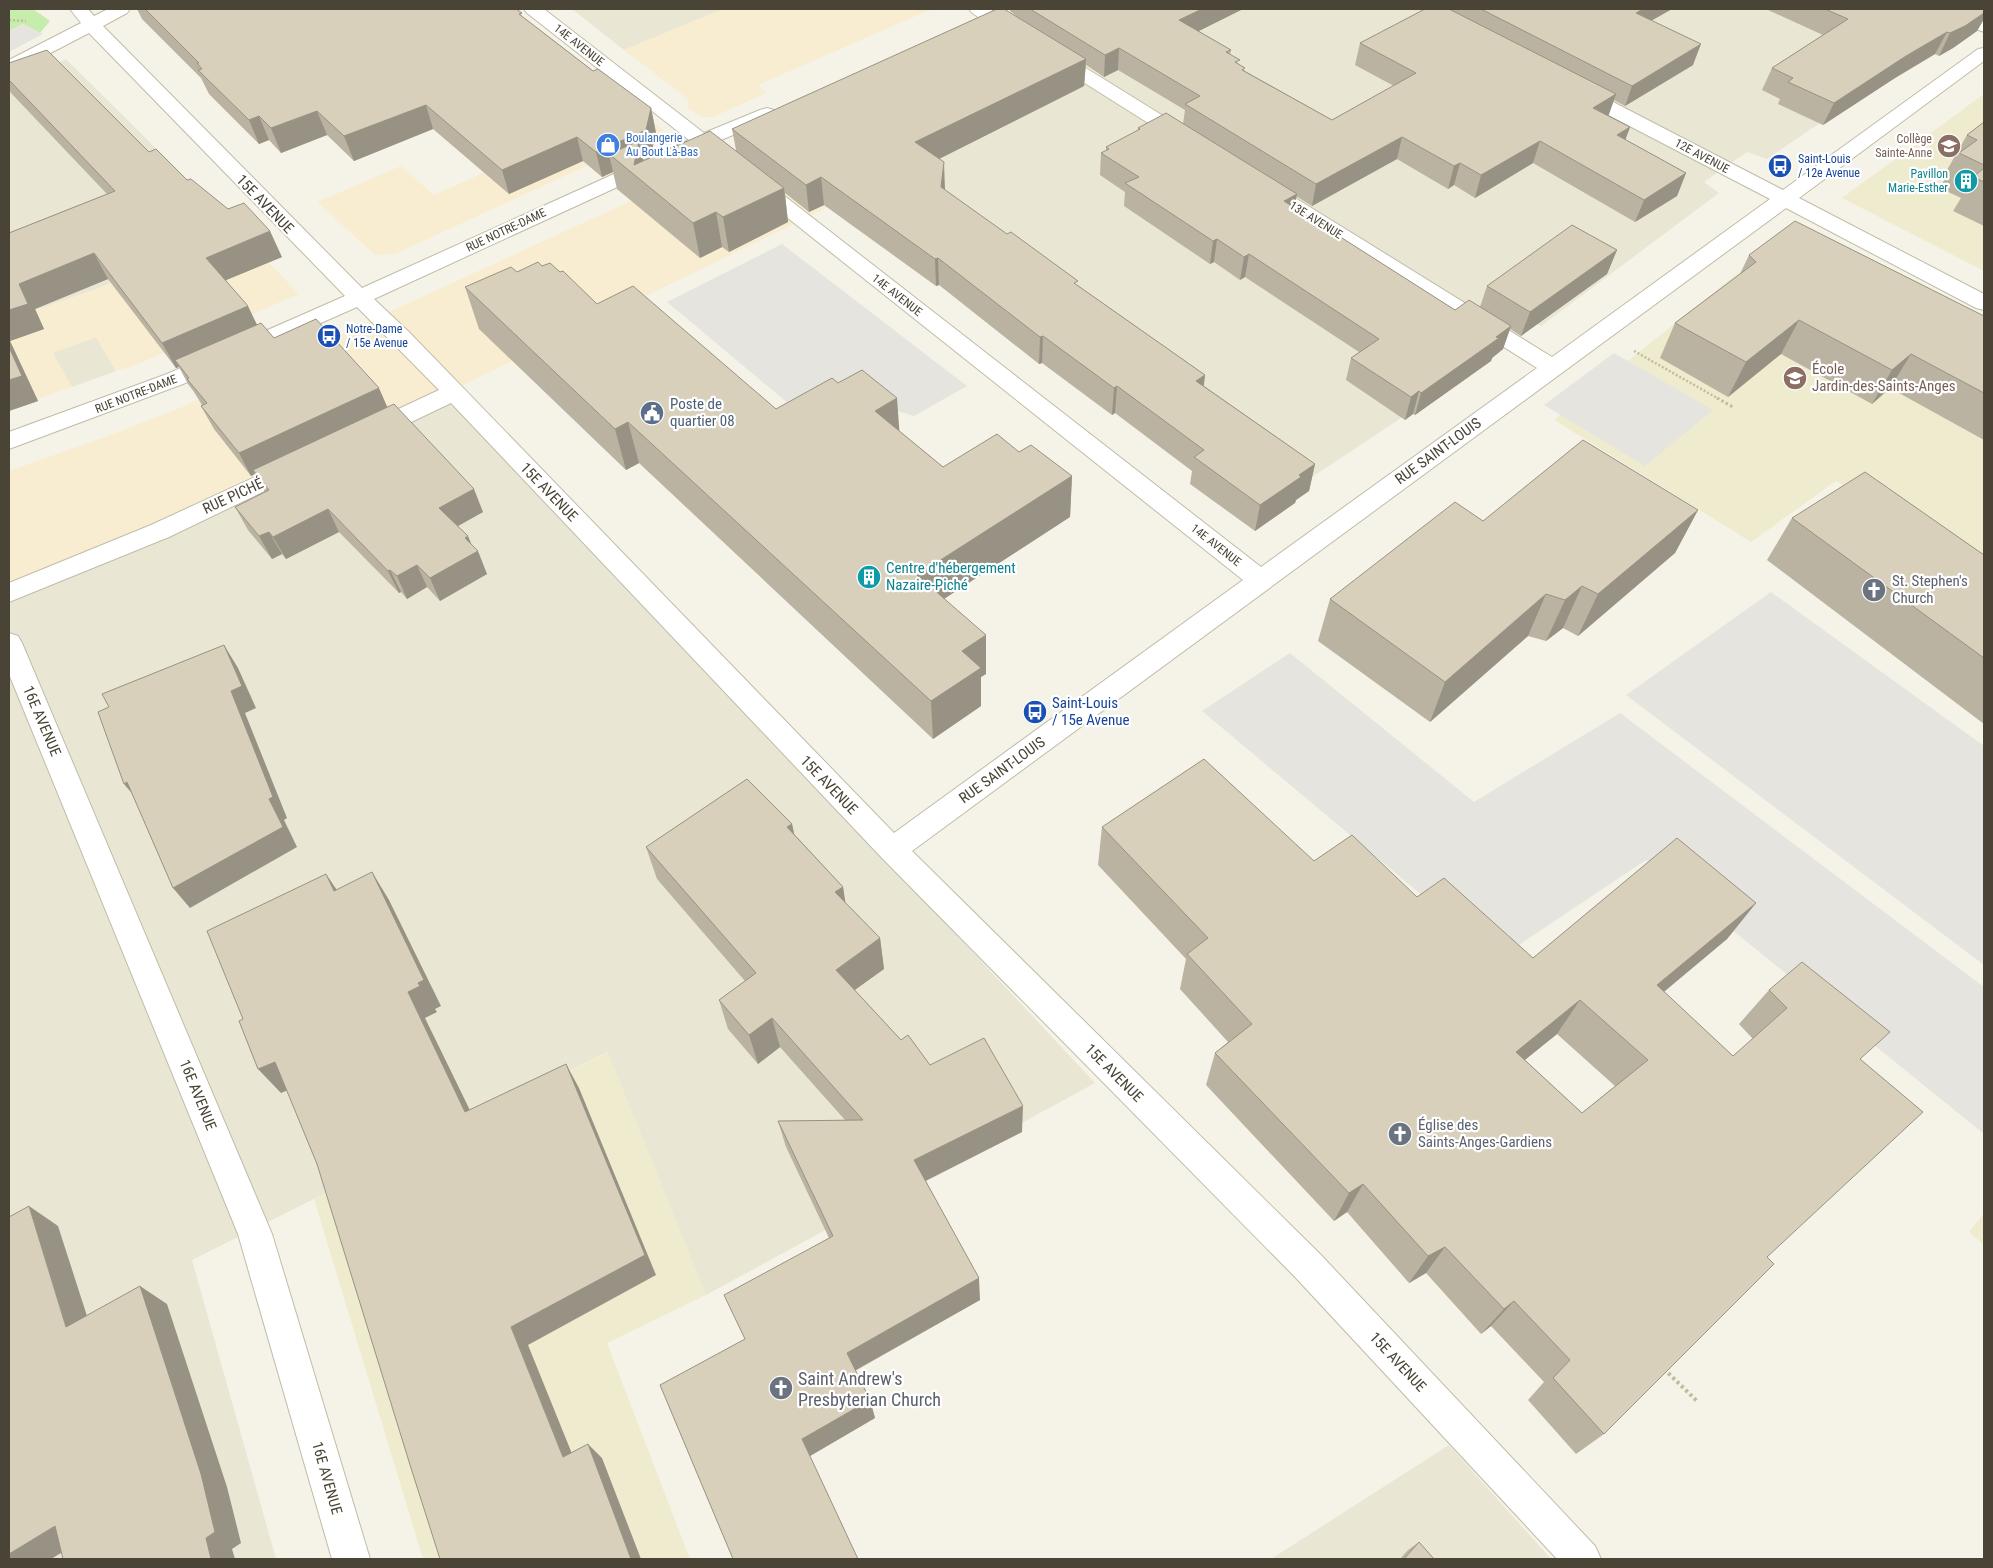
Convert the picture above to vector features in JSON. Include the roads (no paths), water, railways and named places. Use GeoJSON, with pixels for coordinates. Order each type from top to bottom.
{"type":"FeatureCollection","features":[{"type":"Feature","properties":{"kind":"street","name":"15E AVENUE"},"geometry":{"type":"LineString","coordinates":[[79,9],[107,42],[358,298],[401,337],[892,850],[1308,1266],[1582,1559]]}},
{"type":"Feature","properties":{"kind":"street"},"geometry":{"type":"LineString","coordinates":[[9,67],[121,9]]}},
{"type":"Feature","properties":{"kind":"street","name":"14E AVENUE"},"geometry":{"type":"LineString","coordinates":[[533,9],[1261,581]]}},
{"type":"Feature","properties":{"kind":"street"},"geometry":{"type":"LineString","coordinates":[[1941,9],[1984,27]]}},
{"type":"Feature","properties":{"kind":"street"},"geometry":{"type":"LineString","coordinates":[[983,14],[1206,152]]}},
{"type":"Feature","properties":{"kind":"street","name":"RUE SAINT-LOUIS"},"geometry":{"type":"LineString","coordinates":[[892,850],[1984,53]]}},
{"type":"Feature","properties":{"kind":"street","name":"12E AVENUE"},"geometry":{"type":"LineString","coordinates":[[1561,82],[1984,303]]}},
{"type":"Feature","properties":{"kind":"street","name":"RUE NOTRE-DAME"},"geometry":{"type":"LineString","coordinates":[[9,441],[145,392],[358,298],[672,154],[704,142],[783,106]]}},
{"type":"Feature","properties":{"kind":"street","name":"13E AVENUE"},"geometry":{"type":"LineString","coordinates":[[1248,178],[1553,368]]}},
{"type":"Feature","properties":{"kind":"street"},"geometry":{"type":"LineString","coordinates":[[350,441],[454,392]]}},
{"type":"Feature","properties":{"kind":"street","name":"RUE PICHÉ"},"geometry":{"type":"LineString","coordinates":[[9,593],[160,531],[314,458]]}},
{"type":"Feature","properties":{"kind":"street","name":"16E AVENUE"},"geometry":{"type":"LineString","coordinates":[[9,643],[256,1234],[351,1559]]}},
{"type":"Feature","properties":{"kind":"place","name":"Boulangerie Au Bout Là-Bas"},"geometry":{"type":"Point","coordinates":[608,145]}},
{"type":"Feature","properties":{"kind":"place","name":"Collège Sainte-Anne"},"geometry":{"type":"Point","coordinates":[1949,146]}},
{"type":"Feature","properties":{"kind":"place","name":"Saint-Louis / 12e Avenue"},"geometry":{"type":"Point","coordinates":[1780,166]}},
{"type":"Feature","properties":{"kind":"place","name":"Pavillon Marie-Esther"},"geometry":{"type":"Point","coordinates":[1966,181]}},
{"type":"Feature","properties":{"kind":"place","name":"Notre-Dame / 15e Avenue"},"geometry":{"type":"Point","coordinates":[329,336]}},
{"type":"Feature","properties":{"kind":"place","name":"École Jardin-des-Saints-Anges"},"geometry":{"type":"Point","coordinates":[1795,378]}},
{"type":"Feature","properties":{"kind":"place","name":"Poste de quartier 08"},"geometry":{"type":"Point","coordinates":[652,413]}},
{"type":"Feature","properties":{"kind":"place","name":"Centre d'hébergement Nazaire-Piché"},"geometry":{"type":"Point","coordinates":[869,577]}},
{"type":"Feature","properties":{"kind":"place","name":"St. Stephen's Church"},"geometry":{"type":"Point","coordinates":[1874,590]}},
{"type":"Feature","properties":{"kind":"place","name":"Saint-Louis / 15e Avenue"},"geometry":{"type":"Point","coordinates":[1035,712]}},
{"type":"Feature","properties":{"kind":"place","name":"Église des Saints-Anges-Gardiens"},"geometry":{"type":"Point","coordinates":[1400,1134]}},
{"type":"Feature","properties":{"kind":"place","name":"Saint Andrew's Presbyterian Church"},"geometry":{"type":"Point","coordinates":[781,1388]}}]}
